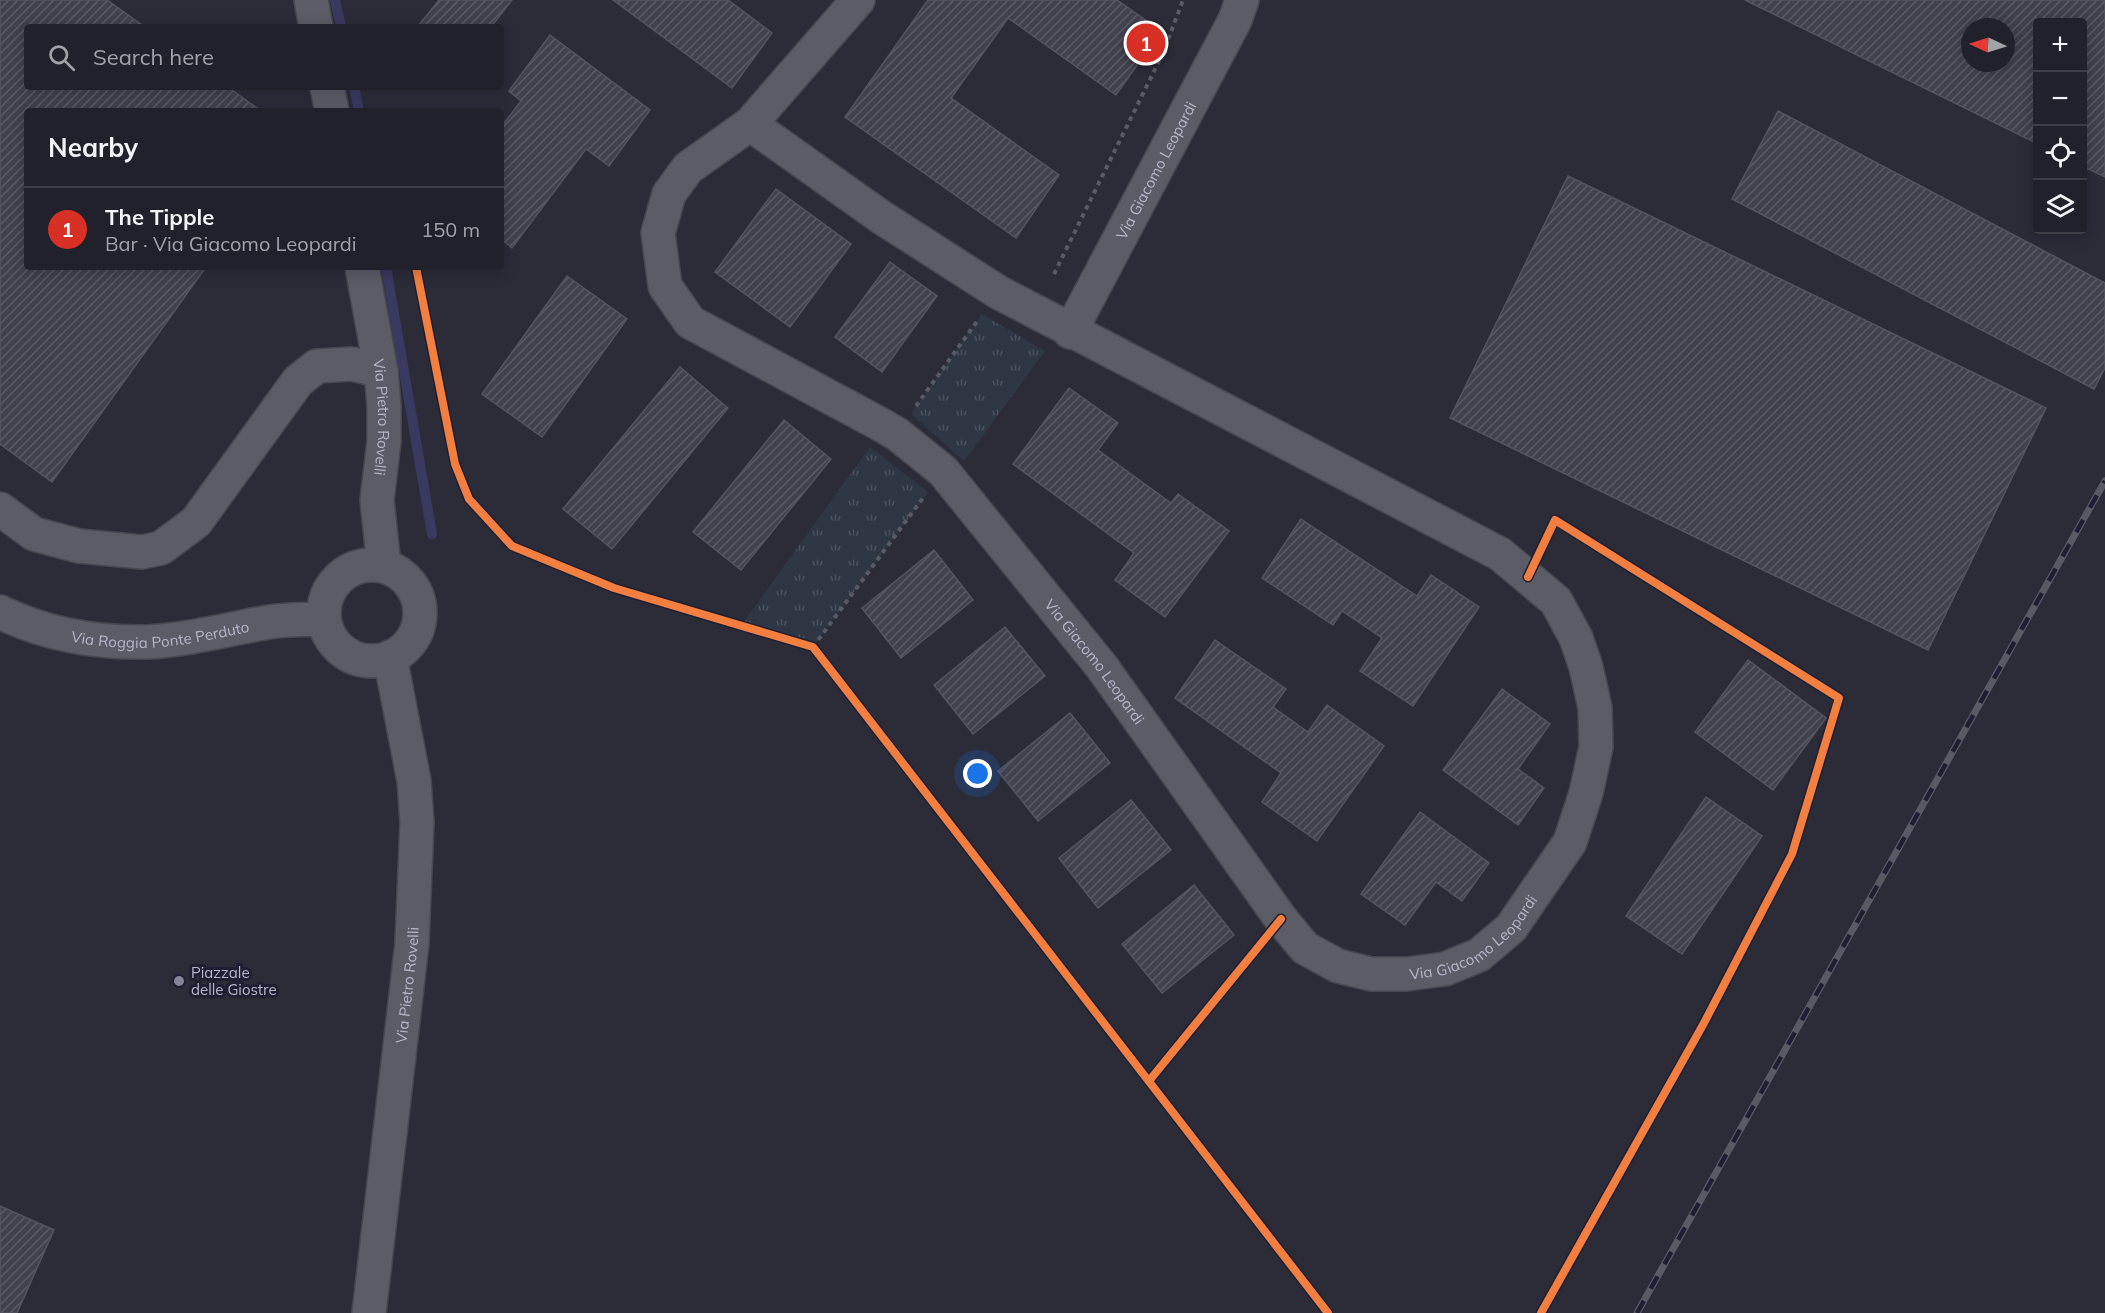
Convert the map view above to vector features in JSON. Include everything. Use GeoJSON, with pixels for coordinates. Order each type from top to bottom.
{"type":"FeatureCollection","features":[{"type":"Feature","properties":{"kind":"street"},"geometry":{"type":"LineString","coordinates":[[311,0],[315,24]]}},
{"type":"Feature","properties":{"kind":"street","name":"Via Giacomo Leopardi"},"geometry":{"type":"LineString","coordinates":[[858,0],[750,124],[688,168],[669,194],[658,233],[665,286],[690,322],[897,434],[943,471],[1102,668],[1281,919],[1305,948],[1338,966],[1371,974],[1407,974],[1445,969],[1479,955],[1511,928],[1570,842],[1586,793],[1596,747],[1595,708],[1586,667],[1576,638],[1556,602],[1500,554],[1070,332],[1235,20],[1242,0]]}},
{"type":"Feature","properties":{"kind":"street"},"geometry":{"type":"LineString","coordinates":[[328,90],[331,108]]}},
{"type":"Feature","properties":{"kind":"street"},"geometry":{"type":"LineString","coordinates":[[750,124],[881,217],[998,292],[1070,332]]}},
{"type":"Feature","properties":{"kind":"street","name":"Via Pietro Rovelli"},"geometry":{"type":"LineString","coordinates":[[363,270],[381,371],[384,406],[384,441],[377,500],[384,566]]}},
{"type":"Feature","properties":{"kind":"street"},"geometry":{"type":"LineString","coordinates":[[0,510],[34,534],[79,546],[142,552],[161,548],[196,522],[298,381],[317,366],[352,364],[381,371]]}},
{"type":"Feature","properties":{"kind":"street"},"geometry":{"type":"LineString","coordinates":[[369,565],[384,566],[398,572],[409,582],[420,610],[418,624],[413,638],[403,649],[390,657],[376,661],[362,660],[348,655],[328,633],[324,619],[325,604],[330,589],[340,577],[353,568],[369,565]]}},
{"type":"Feature","properties":{"kind":"street","name":"Via Roggia Ponte Perduto"},"geometry":{"type":"LineString","coordinates":[[0,612],[26,625],[71,636],[148,642],[224,632],[272,622],[324,619]]}},
{"type":"Feature","properties":{"kind":"street","name":"Via Pietro Rovelli"},"geometry":{"type":"LineString","coordinates":[[369,1313],[412,943],[417,822],[414,781],[390,657]]}},
{"type":"Feature","properties":{"kind":"path"},"geometry":{"type":"LineString","coordinates":[[1054,274],[1163,53],[1183,0]]}},
{"type":"Feature","properties":{"kind":"path"},"geometry":{"type":"LineString","coordinates":[[1044,275],[1054,274],[1091,293]]}},
{"type":"Feature","properties":{"kind":"path"},"geometry":{"type":"LineString","coordinates":[[897,434],[998,292]]}},
{"type":"Feature","properties":{"kind":"path"},"geometry":{"type":"LineString","coordinates":[[813,647],[943,471]]}},
{"type":"Feature","properties":{"kind":"path"},"geometry":{"type":"LineString","coordinates":[[802,644],[813,647],[820,656]]}},
{"type":"Feature","properties":{"kind":"green space"},"geometry":{"type":"Polygon","coordinates":[[[982,314],[1045,351],[964,461],[911,414],[982,314]]]}},
{"type":"Feature","properties":{"kind":"green space"},"geometry":{"type":"Polygon","coordinates":[[[870,447],[928,492],[813,647],[741,626],[870,447]]]}},
{"type":"Feature","properties":{"kind":"building"},"geometry":{"type":"Polygon","coordinates":[[[0,0],[107,0],[141,24],[24,24],[24,90],[232,90],[257,108],[24,108],[24,270],[204,270],[52,482],[0,444],[0,0]]]}},
{"type":"Feature","properties":{"kind":"building"},"geometry":{"type":"Polygon","coordinates":[[[439,0],[512,0],[493,24],[420,24],[439,0]]]}},
{"type":"Feature","properties":{"kind":"building"},"geometry":{"type":"Polygon","coordinates":[[[613,0],[728,0],[772,33],[732,88],[613,0]]]}},
{"type":"Feature","properties":{"kind":"building"},"geometry":{"type":"Polygon","coordinates":[[[928,0],[1117,0],[1161,31],[1116,95],[1008,18],[951,98],[1059,175],[1016,238],[845,117],[928,0]]]}},
{"type":"Feature","properties":{"kind":"building"},"geometry":{"type":"Polygon","coordinates":[[[1745,0],[2105,0],[2105,177],[2087,168],[2087,18],[2033,18],[2033,142],[1745,0]]]}},
{"type":"Feature","properties":{"kind":"building"},"geometry":{"type":"Polygon","coordinates":[[[550,35],[650,110],[609,166],[586,149],[512,248],[504,241],[504,123],[521,101],[509,91],[550,35]]]}},
{"type":"Feature","properties":{"kind":"building"},"geometry":{"type":"Polygon","coordinates":[[[1778,111],[2105,283],[2105,368],[2094,389],[1732,199],[1778,111]]]}},
{"type":"Feature","properties":{"kind":"building"},"geometry":{"type":"Polygon","coordinates":[[[1568,176],[2046,408],[1928,650],[1450,418],[1568,176]]]}},
{"type":"Feature","properties":{"kind":"building"},"geometry":{"type":"Polygon","coordinates":[[[776,189],[851,244],[790,327],[715,272],[776,189]]]}},
{"type":"Feature","properties":{"kind":"building"},"geometry":{"type":"Polygon","coordinates":[[[890,262],[937,296],[882,372],[835,337],[890,262]]]}},
{"type":"Feature","properties":{"kind":"building"},"geometry":{"type":"Polygon","coordinates":[[[567,276],[627,319],[542,437],[482,394],[567,276]]]}},
{"type":"Feature","properties":{"kind":"building"},"geometry":{"type":"Polygon","coordinates":[[[680,367],[728,408],[612,549],[563,509],[680,367]]]}},
{"type":"Feature","properties":{"kind":"building"},"geometry":{"type":"Polygon","coordinates":[[[1069,388],[1118,423],[1098,450],[1171,503],[1178,494],[1229,531],[1165,617],[1115,580],[1134,553],[1013,464],[1069,388]]]}},
{"type":"Feature","properties":{"kind":"building"},"geometry":{"type":"Polygon","coordinates":[[[784,420],[831,459],[741,570],[693,532],[784,420]]]}},
{"type":"Feature","properties":{"kind":"building"},"geometry":{"type":"Polygon","coordinates":[[[1301,519],[1417,596],[1431,575],[1479,607],[1413,706],[1360,671],[1382,638],[1342,611],[1333,625],[1262,578],[1301,519]]]}},
{"type":"Feature","properties":{"kind":"building"},"geometry":{"type":"Polygon","coordinates":[[[934,550],[973,600],[901,658],[862,608],[934,550]]]}},
{"type":"Feature","properties":{"kind":"building"},"geometry":{"type":"Polygon","coordinates":[[[1005,627],[1045,676],[973,734],[934,685],[1005,627]]]}},
{"type":"Feature","properties":{"kind":"building"},"geometry":{"type":"Polygon","coordinates":[[[1215,640],[1286,689],[1273,707],[1308,732],[1327,705],[1384,746],[1317,841],[1262,802],[1281,773],[1175,698],[1215,640]]]}},
{"type":"Feature","properties":{"kind":"building"},"geometry":{"type":"Polygon","coordinates":[[[1748,660],[1826,718],[1773,790],[1695,732],[1748,660]]]}},
{"type":"Feature","properties":{"kind":"building"},"geometry":{"type":"Polygon","coordinates":[[[1502,689],[1550,724],[1518,769],[1544,788],[1518,825],[1443,770],[1502,689]]]}},
{"type":"Feature","properties":{"kind":"building"},"geometry":{"type":"Polygon","coordinates":[[[1070,713],[1110,763],[1038,821],[998,771],[1070,713]]]}},
{"type":"Feature","properties":{"kind":"building"},"geometry":{"type":"Polygon","coordinates":[[[1706,797],[1762,836],[1682,954],[1626,916],[1706,797]]]}},
{"type":"Feature","properties":{"kind":"building"},"geometry":{"type":"Polygon","coordinates":[[[1131,800],[1171,850],[1098,908],[1059,858],[1131,800]]]}},
{"type":"Feature","properties":{"kind":"building"},"geometry":{"type":"Polygon","coordinates":[[[1420,812],[1489,863],[1462,901],[1436,882],[1405,925],[1361,894],[1420,812]]]}},
{"type":"Feature","properties":{"kind":"building"},"geometry":{"type":"Polygon","coordinates":[[[1194,885],[1234,935],[1162,993],[1122,944],[1194,885]]]}},
{"type":"Feature","properties":{"kind":"building"},"geometry":{"type":"Polygon","coordinates":[[[0,1206],[54,1230],[17,1313],[0,1313],[0,1206]]]}},
{"type":"Feature","properties":{"kind":"waterway"},"geometry":{"type":"LineString","coordinates":[[335,0],[340,24]]}},
{"type":"Feature","properties":{"kind":"waterway"},"geometry":{"type":"LineString","coordinates":[[355,90],[358,108]]}},
{"type":"Feature","properties":{"kind":"waterway"},"geometry":{"type":"LineString","coordinates":[[387,270],[432,534]]}},
{"type":"Feature","properties":{"kind":"railway"},"geometry":{"type":"LineString","coordinates":[[1637,1313],[2105,481]]}},
{"type":"Feature","properties":{"kind":"cycle path"},"geometry":{"type":"LineString","coordinates":[[417,270],[455,464],[469,499],[512,546],[614,588],[813,647],[1328,1313]]}},
{"type":"Feature","properties":{"kind":"cycle path"},"geometry":{"type":"LineString","coordinates":[[1528,577],[1555,520],[1839,698],[1792,854],[1704,1023],[1541,1313]]}},
{"type":"Feature","properties":{"kind":"cycle path"},"geometry":{"type":"LineString","coordinates":[[1149,1081],[1281,919]]}},
{"type":"Feature","properties":{"kind":"place","name":"The Tipple"},"geometry":{"type":"Point","coordinates":[1146,43]}},
{"type":"Feature","properties":{"kind":"place","name":"Piazzale delle Giostre"},"geometry":{"type":"Point","coordinates":[179,981]}}]}
